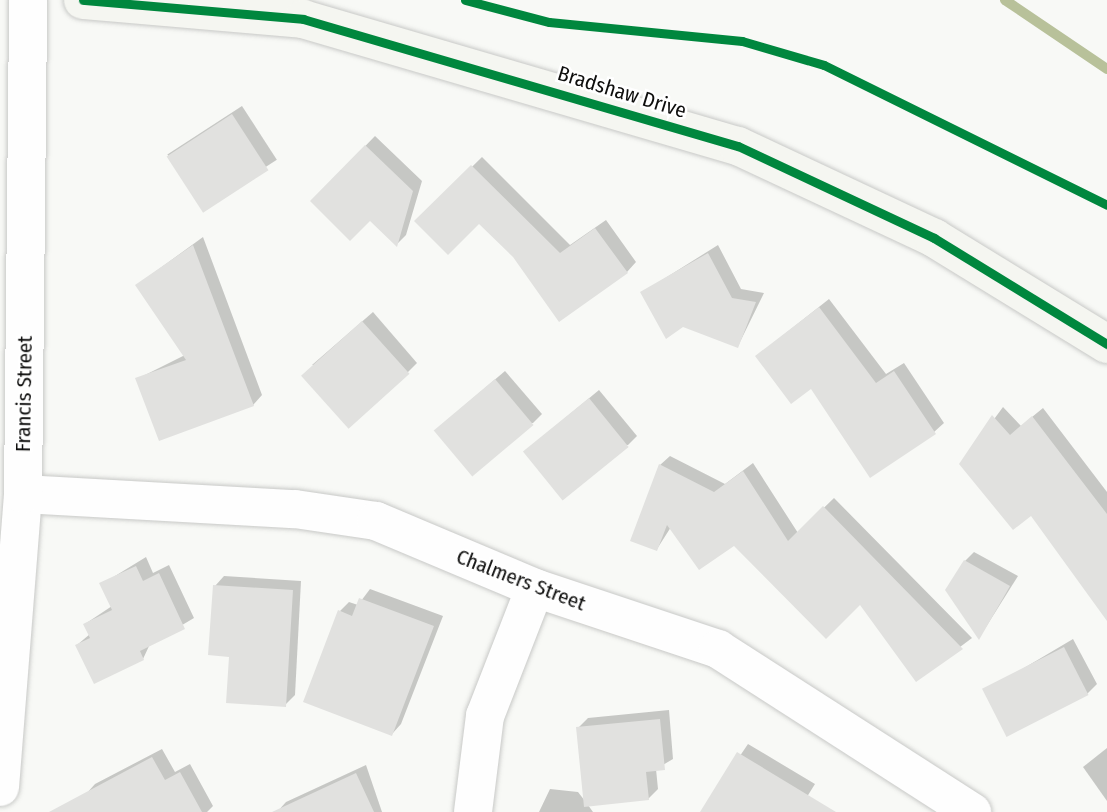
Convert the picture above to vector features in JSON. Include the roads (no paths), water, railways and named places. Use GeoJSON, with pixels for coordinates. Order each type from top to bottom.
{"type":"FeatureCollection","features":[{"type":"Feature","properties":{"kind":"street","name":"Francis Street"},"geometry":{"type":"LineString","coordinates":[[0,787],[23,494],[28,0]]}},
{"type":"Feature","properties":{"kind":"street","name":"Bradshaw Drive"},"geometry":{"type":"LineString","coordinates":[[83,0],[303,19],[738,146],[934,238],[1107,344]]}},
{"type":"Feature","properties":{"kind":"street","name":"Chalmers Street"},"geometry":{"type":"LineString","coordinates":[[23,494],[295,509],[376,521],[535,588],[718,649],[972,812]]}},
{"type":"Feature","properties":{"kind":"street"},"geometry":{"type":"LineString","coordinates":[[473,812],[485,716],[535,588]]}},
{"type":"Feature","properties":{"kind":"waterway"},"geometry":{"type":"LineString","coordinates":[[1005,0],[1107,69]]}}]}
